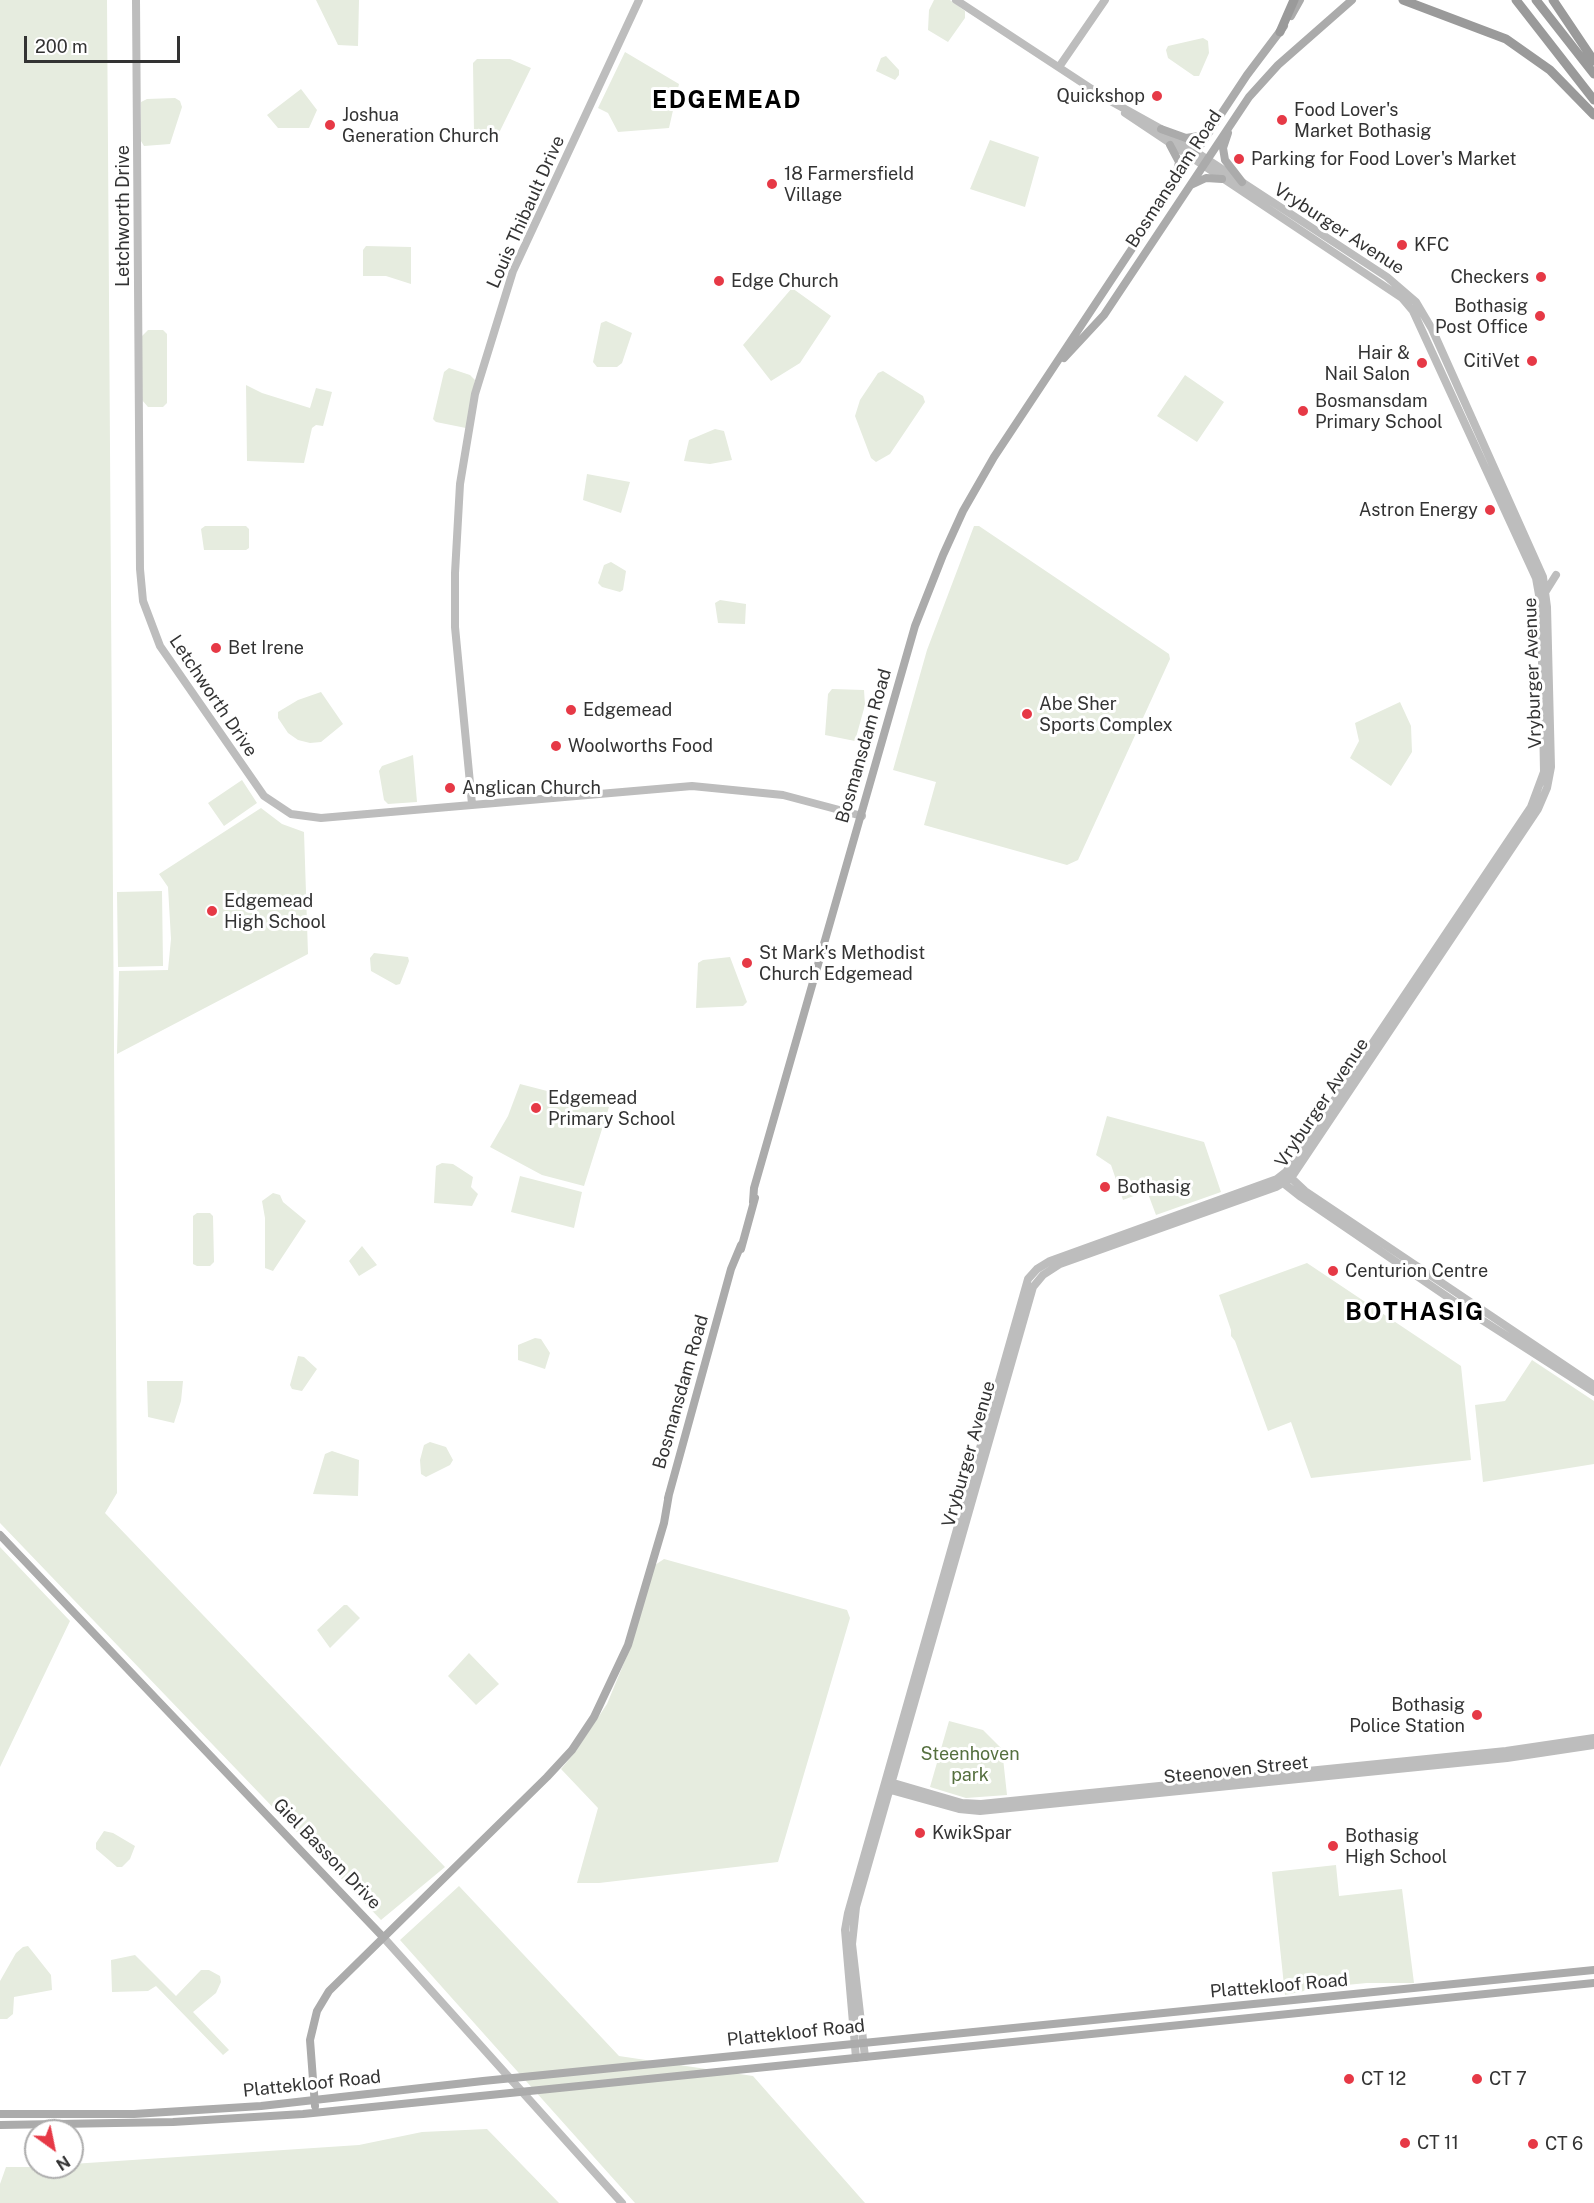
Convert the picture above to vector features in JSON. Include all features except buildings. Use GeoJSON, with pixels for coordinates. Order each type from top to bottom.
{"type":"FeatureCollection","features":[{"type":"Feature","properties":{"kind":"highway"},"geometry":{"type":"LineString","coordinates":[[1280,32],[1294,0]]}},
{"type":"Feature","properties":{"kind":"highway"},"geometry":{"type":"LineString","coordinates":[[1403,0],[1466,22],[1514,44],[1550,70],[1594,115]]}},
{"type":"Feature","properties":{"kind":"highway"},"geometry":{"type":"LineString","coordinates":[[1516,0],[1594,100]]}},
{"type":"Feature","properties":{"kind":"highway"},"geometry":{"type":"LineString","coordinates":[[1536,0],[1594,74]]}},
{"type":"Feature","properties":{"kind":"highway"},"geometry":{"type":"LineString","coordinates":[[1553,0],[1594,61]]}},
{"type":"Feature","properties":{"kind":"main road","name":"Bosmansdam Road"},"geometry":{"type":"LineString","coordinates":[[316,2112],[310,2040],[317,2011],[337,1981],[423,1898],[433,1883],[464,1857],[572,1750],[606,1697],[628,1646],[654,1550],[658,1522],[669,1494],[741,1245],[753,1202],[754,1188],[915,626],[934,576],[980,482],[1039,388],[1300,0]]}},
{"type":"Feature","properties":{"kind":"main road","name":"Bosmansdam Road"},"geometry":{"type":"LineString","coordinates":[[1039,388],[1104,315],[1235,116],[1278,65],[1352,0]]}},
{"type":"Feature","properties":{"kind":"main road"},"geometry":{"type":"LineString","coordinates":[[1235,116],[1224,143],[1223,153],[1227,165],[1242,182]]}},
{"type":"Feature","properties":{"kind":"main road"},"geometry":{"type":"LineString","coordinates":[[1161,129],[1177,136],[1192,138],[1203,134],[1217,121]]}},
{"type":"Feature","properties":{"kind":"main road"},"geometry":{"type":"LineString","coordinates":[[1170,145],[1179,163],[1171,193]]}},
{"type":"Feature","properties":{"kind":"main road"},"geometry":{"type":"LineString","coordinates":[[1188,187],[1204,178],[1222,179]]}},
{"type":"Feature","properties":{"kind":"main road","name":"Giel Basson Drive"},"geometry":{"type":"LineString","coordinates":[[0,1535],[383,1937]]}},
{"type":"Feature","properties":{"kind":"main road","name":"Plattekloof Road"},"geometry":{"type":"LineString","coordinates":[[0,2114],[168,2113],[315,2101],[859,2043],[1594,1970]]}},
{"type":"Feature","properties":{"kind":"main road","name":"Plattekloof Road"},"geometry":{"type":"LineString","coordinates":[[0,2126],[173,2122],[316,2112],[1594,1983]]}},
{"type":"Feature","properties":{"kind":"street","name":"Letchworth Drive"},"geometry":{"type":"LineString","coordinates":[[136,0],[140,569],[143,601],[153,633],[170,662],[256,787],[269,801],[283,810],[303,817],[321,818],[692,786],[783,795],[862,816]]}},
{"type":"Feature","properties":{"kind":"street","name":"Louis Thibault Drive"},"geometry":{"type":"LineString","coordinates":[[472,804],[455,627],[455,573],[460,484],[475,394],[513,271],[639,0]]}},
{"type":"Feature","properties":{"kind":"street"},"geometry":{"type":"LineString","coordinates":[[956,0],[1107,99],[1170,145],[1204,163]]}},
{"type":"Feature","properties":{"kind":"street"},"geometry":{"type":"LineString","coordinates":[[1059,67],[1105,0]]}},
{"type":"Feature","properties":{"kind":"street"},"geometry":{"type":"LineString","coordinates":[[1107,99],[1161,129],[1194,157]]}},
{"type":"Feature","properties":{"kind":"street","name":"Vryburger Avenue"},"geometry":{"type":"LineString","coordinates":[[1204,163],[1222,179],[1408,305],[1528,556],[1536,578],[1541,606],[1545,764],[1537,796],[1285,1178]]}},
{"type":"Feature","properties":{"kind":"street","name":"Vryburger Avenue"},"geometry":{"type":"LineString","coordinates":[[860,2058],[845,1930],[888,1785],[1028,1279],[1037,1269],[1050,1261],[1285,1178],[1543,799],[1551,767],[1546,591],[1533,552],[1432,329],[1416,302],[1387,277],[1242,182],[1204,163]]}},
{"type":"Feature","properties":{"kind":"street"},"geometry":{"type":"LineString","coordinates":[[1546,591],[1556,575]]}},
{"type":"Feature","properties":{"kind":"street"},"geometry":{"type":"LineString","coordinates":[[1285,1178],[1594,1385]]}},
{"type":"Feature","properties":{"kind":"street"},"geometry":{"type":"LineString","coordinates":[[1285,1178],[1478,1318],[1594,1392]]}},
{"type":"Feature","properties":{"kind":"street","name":"Steenoven Street"},"geometry":{"type":"LineString","coordinates":[[888,1785],[962,1803],[981,1804],[1498,1752],[1594,1738]]}},
{"type":"Feature","properties":{"kind":"street","name":"Steenoven Street"},"geometry":{"type":"LineString","coordinates":[[888,1785],[959,1809],[980,1811],[1507,1758],[1594,1745]]}},
{"type":"Feature","properties":{"kind":"street","name":"Giel Basson Drive"},"geometry":{"type":"LineString","coordinates":[[383,1937],[622,2203]]}},
{"type":"Feature","properties":{"kind":"green space"},"geometry":{"type":"Polygon","coordinates":[[[0,0],[107,0],[117,1493],[105,1513],[445,1867],[381,1920],[0,1523],[0,0]]]}},
{"type":"Feature","properties":{"kind":"green space"},"geometry":{"type":"Polygon","coordinates":[[[316,0],[359,0],[358,46],[338,45],[316,0]]]}},
{"type":"Feature","properties":{"kind":"green space"},"geometry":{"type":"Polygon","coordinates":[[[934,0],[950,0],[965,11],[965,18],[948,42],[928,30],[929,10],[934,0]]]}},
{"type":"Feature","properties":{"kind":"green space"},"geometry":{"type":"Polygon","coordinates":[[[1203,38],[1208,41],[1209,53],[1199,76],[1194,76],[1168,58],[1166,50],[1168,46],[1203,38]]]}},
{"type":"Feature","properties":{"kind":"green space"},"geometry":{"type":"Polygon","coordinates":[[[625,52],[679,84],[669,128],[618,132],[608,113],[598,108],[625,52]]]}},
{"type":"Feature","properties":{"kind":"green space"},"geometry":{"type":"Polygon","coordinates":[[[886,56],[899,70],[899,75],[895,80],[876,71],[881,58],[886,56]]]}},
{"type":"Feature","properties":{"kind":"green space"},"geometry":{"type":"Polygon","coordinates":[[[477,59],[510,59],[531,68],[497,137],[477,137],[474,133],[473,63],[477,59]]]}},
{"type":"Feature","properties":{"kind":"green space"},"geometry":{"type":"Polygon","coordinates":[[[301,89],[317,110],[309,128],[278,128],[267,115],[301,89]]]}},
{"type":"Feature","properties":{"kind":"green space"},"geometry":{"type":"Polygon","coordinates":[[[175,98],[180,101],[182,107],[170,144],[144,146],[141,141],[141,102],[147,99],[175,98]]]}},
{"type":"Feature","properties":{"kind":"green space"},"geometry":{"type":"Polygon","coordinates":[[[990,140],[1039,157],[1025,207],[970,189],[990,140]]]}},
{"type":"Feature","properties":{"kind":"green space"},"geometry":{"type":"Polygon","coordinates":[[[366,246],[411,247],[411,284],[386,276],[363,276],[363,250],[366,246]]]}},
{"type":"Feature","properties":{"kind":"green space"},"geometry":{"type":"Polygon","coordinates":[[[792,288],[831,316],[800,363],[771,381],[743,345],[792,288]]]}},
{"type":"Feature","properties":{"kind":"green space"},"geometry":{"type":"Polygon","coordinates":[[[606,321],[632,333],[622,363],[617,367],[597,367],[593,362],[601,323],[606,321]]]}},
{"type":"Feature","properties":{"kind":"green space"},"geometry":{"type":"Polygon","coordinates":[[[148,330],[163,330],[167,334],[167,403],[163,407],[148,407],[142,400],[142,336],[148,330]]]}},
{"type":"Feature","properties":{"kind":"green space"},"geometry":{"type":"Polygon","coordinates":[[[449,368],[470,375],[475,380],[466,428],[436,422],[433,419],[444,372],[449,368]]]}},
{"type":"Feature","properties":{"kind":"green space"},"geometry":{"type":"Polygon","coordinates":[[[883,371],[923,396],[925,402],[890,454],[876,462],[871,458],[855,416],[860,400],[878,373],[883,371]]]}},
{"type":"Feature","properties":{"kind":"green space"},"geometry":{"type":"Polygon","coordinates":[[[1185,375],[1224,402],[1197,442],[1157,416],[1185,375]]]}},
{"type":"Feature","properties":{"kind":"green space"},"geometry":{"type":"Polygon","coordinates":[[[246,385],[262,393],[310,408],[316,388],[332,392],[323,426],[316,425],[312,428],[304,463],[247,461],[246,385]]]}},
{"type":"Feature","properties":{"kind":"green space"},"geometry":{"type":"Polygon","coordinates":[[[715,429],[724,431],[732,460],[710,464],[684,461],[689,440],[715,429]]]}},
{"type":"Feature","properties":{"kind":"green space"},"geometry":{"type":"Polygon","coordinates":[[[587,474],[630,482],[621,513],[583,500],[587,474]]]}},
{"type":"Feature","properties":{"kind":"green space"},"geometry":{"type":"Polygon","coordinates":[[[205,526],[246,526],[249,529],[249,548],[246,550],[204,550],[201,529],[205,526]]]}},
{"type":"Feature","properties":{"kind":"green space","name":"Abe Sher Sports Complex"},"geometry":{"type":"Polygon","coordinates":[[[974,526],[979,526],[1169,654],[1170,659],[1078,860],[1067,865],[924,825],[936,782],[893,770],[927,650],[974,526]]]}},
{"type":"Feature","properties":{"kind":"green space"},"geometry":{"type":"Polygon","coordinates":[[[611,562],[626,571],[623,590],[620,592],[602,587],[598,583],[604,565],[611,562]]]}},
{"type":"Feature","properties":{"kind":"green space"},"geometry":{"type":"Polygon","coordinates":[[[720,600],[746,604],[745,624],[718,623],[715,603],[720,600]]]}},
{"type":"Feature","properties":{"kind":"green space"},"geometry":{"type":"Polygon","coordinates":[[[832,689],[864,690],[865,705],[855,741],[825,735],[828,694],[832,689]]]}},
{"type":"Feature","properties":{"kind":"green space"},"geometry":{"type":"Polygon","coordinates":[[[321,692],[343,724],[321,742],[310,743],[298,740],[288,733],[278,718],[278,712],[298,700],[321,692]]]}},
{"type":"Feature","properties":{"kind":"green space"},"geometry":{"type":"Polygon","coordinates":[[[1400,702],[1411,726],[1412,752],[1391,786],[1350,758],[1359,741],[1355,723],[1400,702]]]}},
{"type":"Feature","properties":{"kind":"green space"},"geometry":{"type":"Polygon","coordinates":[[[413,755],[417,802],[388,804],[384,800],[379,771],[382,766],[413,755]]]}},
{"type":"Feature","properties":{"kind":"green space"},"geometry":{"type":"Polygon","coordinates":[[[242,780],[257,803],[224,826],[208,803],[242,780]]]}},
{"type":"Feature","properties":{"kind":"green space"},"geometry":{"type":"Polygon","coordinates":[[[261,808],[282,824],[304,832],[308,954],[117,1054],[119,971],[168,970],[171,939],[168,887],[159,874],[261,808]]]}},
{"type":"Feature","properties":{"kind":"green space"},"geometry":{"type":"Polygon","coordinates":[[[162,891],[163,966],[118,967],[117,892],[162,891]]]}},
{"type":"Feature","properties":{"kind":"green space"},"geometry":{"type":"Polygon","coordinates":[[[374,953],[408,957],[409,961],[400,984],[396,985],[371,971],[370,958],[374,953]]]}},
{"type":"Feature","properties":{"kind":"green space"},"geometry":{"type":"Polygon","coordinates":[[[730,957],[747,1002],[743,1006],[696,1008],[698,963],[703,960],[730,957]]]}},
{"type":"Feature","properties":{"kind":"green space"},"geometry":{"type":"Polygon","coordinates":[[[520,1084],[609,1107],[584,1186],[542,1175],[490,1147],[508,1116],[520,1084]]]}},
{"type":"Feature","properties":{"kind":"green space"},"geometry":{"type":"Polygon","coordinates":[[[1107,1116],[1204,1142],[1221,1192],[1156,1215],[1147,1191],[1123,1200],[1111,1165],[1096,1155],[1107,1116]]]}},
{"type":"Feature","properties":{"kind":"green space"},"geometry":{"type":"Polygon","coordinates":[[[442,1163],[453,1164],[473,1177],[471,1187],[478,1194],[472,1206],[434,1203],[436,1166],[442,1163]]]}},
{"type":"Feature","properties":{"kind":"green space"},"geometry":{"type":"Polygon","coordinates":[[[520,1176],[582,1192],[574,1228],[511,1212],[520,1176]]]}},
{"type":"Feature","properties":{"kind":"green space"},"geometry":{"type":"Polygon","coordinates":[[[273,1193],[280,1195],[283,1202],[306,1221],[273,1271],[265,1268],[265,1218],[262,1201],[273,1193]]]}},
{"type":"Feature","properties":{"kind":"green space"},"geometry":{"type":"Polygon","coordinates":[[[197,1213],[210,1213],[213,1216],[214,1262],[210,1266],[193,1264],[193,1216],[197,1213]]]}},
{"type":"Feature","properties":{"kind":"green space"},"geometry":{"type":"Polygon","coordinates":[[[362,1246],[377,1265],[359,1276],[349,1261],[362,1246]]]}},
{"type":"Feature","properties":{"kind":"green space"},"geometry":{"type":"Polygon","coordinates":[[[1307,1263],[1461,1366],[1471,1460],[1311,1478],[1291,1422],[1268,1431],[1235,1341],[1231,1336],[1219,1295],[1307,1263]]]}},
{"type":"Feature","properties":{"kind":"green space"},"geometry":{"type":"Polygon","coordinates":[[[535,1338],[541,1339],[550,1353],[545,1369],[518,1360],[518,1345],[535,1338]]]}},
{"type":"Feature","properties":{"kind":"green space"},"geometry":{"type":"Polygon","coordinates":[[[298,1356],[304,1357],[317,1369],[302,1391],[292,1389],[290,1385],[298,1356]]]}},
{"type":"Feature","properties":{"kind":"green space"},"geometry":{"type":"Polygon","coordinates":[[[1532,1360],[1594,1401],[1594,1464],[1483,1482],[1475,1405],[1505,1401],[1532,1360]]]}},
{"type":"Feature","properties":{"kind":"green space"},"geometry":{"type":"Polygon","coordinates":[[[147,1381],[183,1381],[181,1401],[174,1423],[148,1417],[147,1381]]]}},
{"type":"Feature","properties":{"kind":"green space"},"geometry":{"type":"Polygon","coordinates":[[[430,1442],[446,1447],[453,1460],[450,1465],[426,1477],[421,1474],[420,1460],[424,1445],[430,1442]]]}},
{"type":"Feature","properties":{"kind":"green space"},"geometry":{"type":"Polygon","coordinates":[[[332,1451],[359,1460],[358,1496],[313,1494],[325,1454],[332,1451]]]}},
{"type":"Feature","properties":{"kind":"green space"},"geometry":{"type":"Polygon","coordinates":[[[0,1547],[70,1621],[0,1767],[0,1547]]]}},
{"type":"Feature","properties":{"kind":"green space"},"geometry":{"type":"Polygon","coordinates":[[[664,1559],[847,1610],[850,1618],[778,1862],[599,1883],[577,1883],[598,1808],[561,1769],[576,1751],[607,1704],[626,1658],[655,1565],[664,1559]]]}},
{"type":"Feature","properties":{"kind":"green space"},"geometry":{"type":"Polygon","coordinates":[[[344,1605],[347,1605],[360,1618],[330,1648],[317,1630],[344,1605]]]}},
{"type":"Feature","properties":{"kind":"green space"},"geometry":{"type":"Polygon","coordinates":[[[469,1653],[499,1684],[476,1705],[448,1676],[469,1653]]]}},
{"type":"Feature","properties":{"kind":"green space","name":"Steenhoven park"},"geometry":{"type":"Polygon","coordinates":[[[949,1721],[983,1730],[1002,1749],[1007,1795],[966,1798],[930,1787],[949,1721]]]}},
{"type":"Feature","properties":{"kind":"green space"},"geometry":{"type":"Polygon","coordinates":[[[104,1831],[113,1833],[135,1846],[130,1859],[122,1867],[117,1867],[96,1849],[96,1843],[104,1831]]]}},
{"type":"Feature","properties":{"kind":"green space"},"geometry":{"type":"Polygon","coordinates":[[[1336,1865],[1339,1896],[1402,1889],[1414,1983],[1367,1983],[1305,1989],[1285,1995],[1272,1872],[1336,1865]]]}},
{"type":"Feature","properties":{"kind":"green space"},"geometry":{"type":"Polygon","coordinates":[[[459,1886],[619,2056],[753,2076],[865,2203],[635,2203],[400,1940],[459,1886]]]}},
{"type":"Feature","properties":{"kind":"green space"},"geometry":{"type":"Polygon","coordinates":[[[28,1946],[51,1975],[52,1990],[14,1997],[13,2014],[7,2019],[0,2019],[0,1981],[16,1953],[28,1946]]]}},
{"type":"Feature","properties":{"kind":"green space"},"geometry":{"type":"Polygon","coordinates":[[[135,1955],[176,1996],[201,1970],[209,1970],[220,1976],[221,1982],[216,1993],[193,2012],[229,2050],[223,2055],[156,1986],[148,1991],[112,1992],[111,1960],[135,1955]]]}},
{"type":"Feature","properties":{"kind":"green space"},"geometry":{"type":"Polygon","coordinates":[[[487,2129],[559,2203],[0,2203],[0,2184],[6,2167],[24,2167],[24,2179],[84,2179],[84,2163],[359,2145],[422,2132],[487,2129]]]}},
{"type":"Feature","properties":{"kind":"place","name":"Quickshop"},"geometry":{"type":"Point","coordinates":[1157,96]}},
{"type":"Feature","properties":{"kind":"place","name":"Food Lover's Market Bothasig"},"geometry":{"type":"Point","coordinates":[1282,120]}},
{"type":"Feature","properties":{"kind":"place","name":"Joshua Generation Church"},"geometry":{"type":"Point","coordinates":[330,125]}},
{"type":"Feature","properties":{"kind":"place","name":"Parking for Food Lover's Market"},"geometry":{"type":"Point","coordinates":[1239,159]}},
{"type":"Feature","properties":{"kind":"place","name":"18 Farmersfield Village"},"geometry":{"type":"Point","coordinates":[772,184]}},
{"type":"Feature","properties":{"kind":"place","name":"KFC"},"geometry":{"type":"Point","coordinates":[1402,245]}},
{"type":"Feature","properties":{"kind":"place","name":"Checkers"},"geometry":{"type":"Point","coordinates":[1541,277]}},
{"type":"Feature","properties":{"kind":"place","name":"Edge Church"},"geometry":{"type":"Point","coordinates":[719,281]}},
{"type":"Feature","properties":{"kind":"place","name":"Bothasig Post Office"},"geometry":{"type":"Point","coordinates":[1540,316]}},
{"type":"Feature","properties":{"kind":"place","name":"CitiVet"},"geometry":{"type":"Point","coordinates":[1532,361]}},
{"type":"Feature","properties":{"kind":"place","name":"Hair & Nail Salon"},"geometry":{"type":"Point","coordinates":[1422,363]}},
{"type":"Feature","properties":{"kind":"place","name":"Bosmansdam Primary School"},"geometry":{"type":"Point","coordinates":[1303,411]}},
{"type":"Feature","properties":{"kind":"place","name":"Astron Energy"},"geometry":{"type":"Point","coordinates":[1490,510]}},
{"type":"Feature","properties":{"kind":"place","name":"Bet Irene"},"geometry":{"type":"Point","coordinates":[216,648]}},
{"type":"Feature","properties":{"kind":"place","name":"Edgemead"},"geometry":{"type":"Point","coordinates":[571,710]}},
{"type":"Feature","properties":{"kind":"place","name":"Abe Sher Sports Complex"},"geometry":{"type":"Point","coordinates":[1027,714]}},
{"type":"Feature","properties":{"kind":"place","name":"Woolworths Food"},"geometry":{"type":"Point","coordinates":[556,746]}},
{"type":"Feature","properties":{"kind":"place","name":"Anglican Church"},"geometry":{"type":"Point","coordinates":[450,788]}},
{"type":"Feature","properties":{"kind":"place","name":"Edgemead High School"},"geometry":{"type":"Point","coordinates":[212,911]}},
{"type":"Feature","properties":{"kind":"place","name":"St Mark's Methodist Church Edgemead"},"geometry":{"type":"Point","coordinates":[747,963]}},
{"type":"Feature","properties":{"kind":"place","name":"Edgemead Primary School"},"geometry":{"type":"Point","coordinates":[536,1108]}},
{"type":"Feature","properties":{"kind":"place","name":"Bothasig"},"geometry":{"type":"Point","coordinates":[1105,1187]}},
{"type":"Feature","properties":{"kind":"place","name":"Centurion Centre"},"geometry":{"type":"Point","coordinates":[1333,1271]}},
{"type":"Feature","properties":{"kind":"place","name":"Bothasig Police Station"},"geometry":{"type":"Point","coordinates":[1477,1715]}},
{"type":"Feature","properties":{"kind":"place","name":"KwikSpar"},"geometry":{"type":"Point","coordinates":[920,1833]}},
{"type":"Feature","properties":{"kind":"place","name":"Bothasig High School"},"geometry":{"type":"Point","coordinates":[1333,1846]}},
{"type":"Feature","properties":{"kind":"place","name":"CT 12"},"geometry":{"type":"Point","coordinates":[1349,2079]}},
{"type":"Feature","properties":{"kind":"place","name":"CT 7"},"geometry":{"type":"Point","coordinates":[1477,2079]}},
{"type":"Feature","properties":{"kind":"place","name":"CT 11"},"geometry":{"type":"Point","coordinates":[1405,2143]}},
{"type":"Feature","properties":{"kind":"place","name":"CT 6"},"geometry":{"type":"Point","coordinates":[1533,2144]}},
{"type":"Feature","properties":{"kind":"district","name":"EDGEMEAD"},"geometry":{"type":"Point","coordinates":[727,101]}},
{"type":"Feature","properties":{"kind":"district","name":"BOTHASIG"},"geometry":{"type":"Point","coordinates":[1415,1313]}}]}
